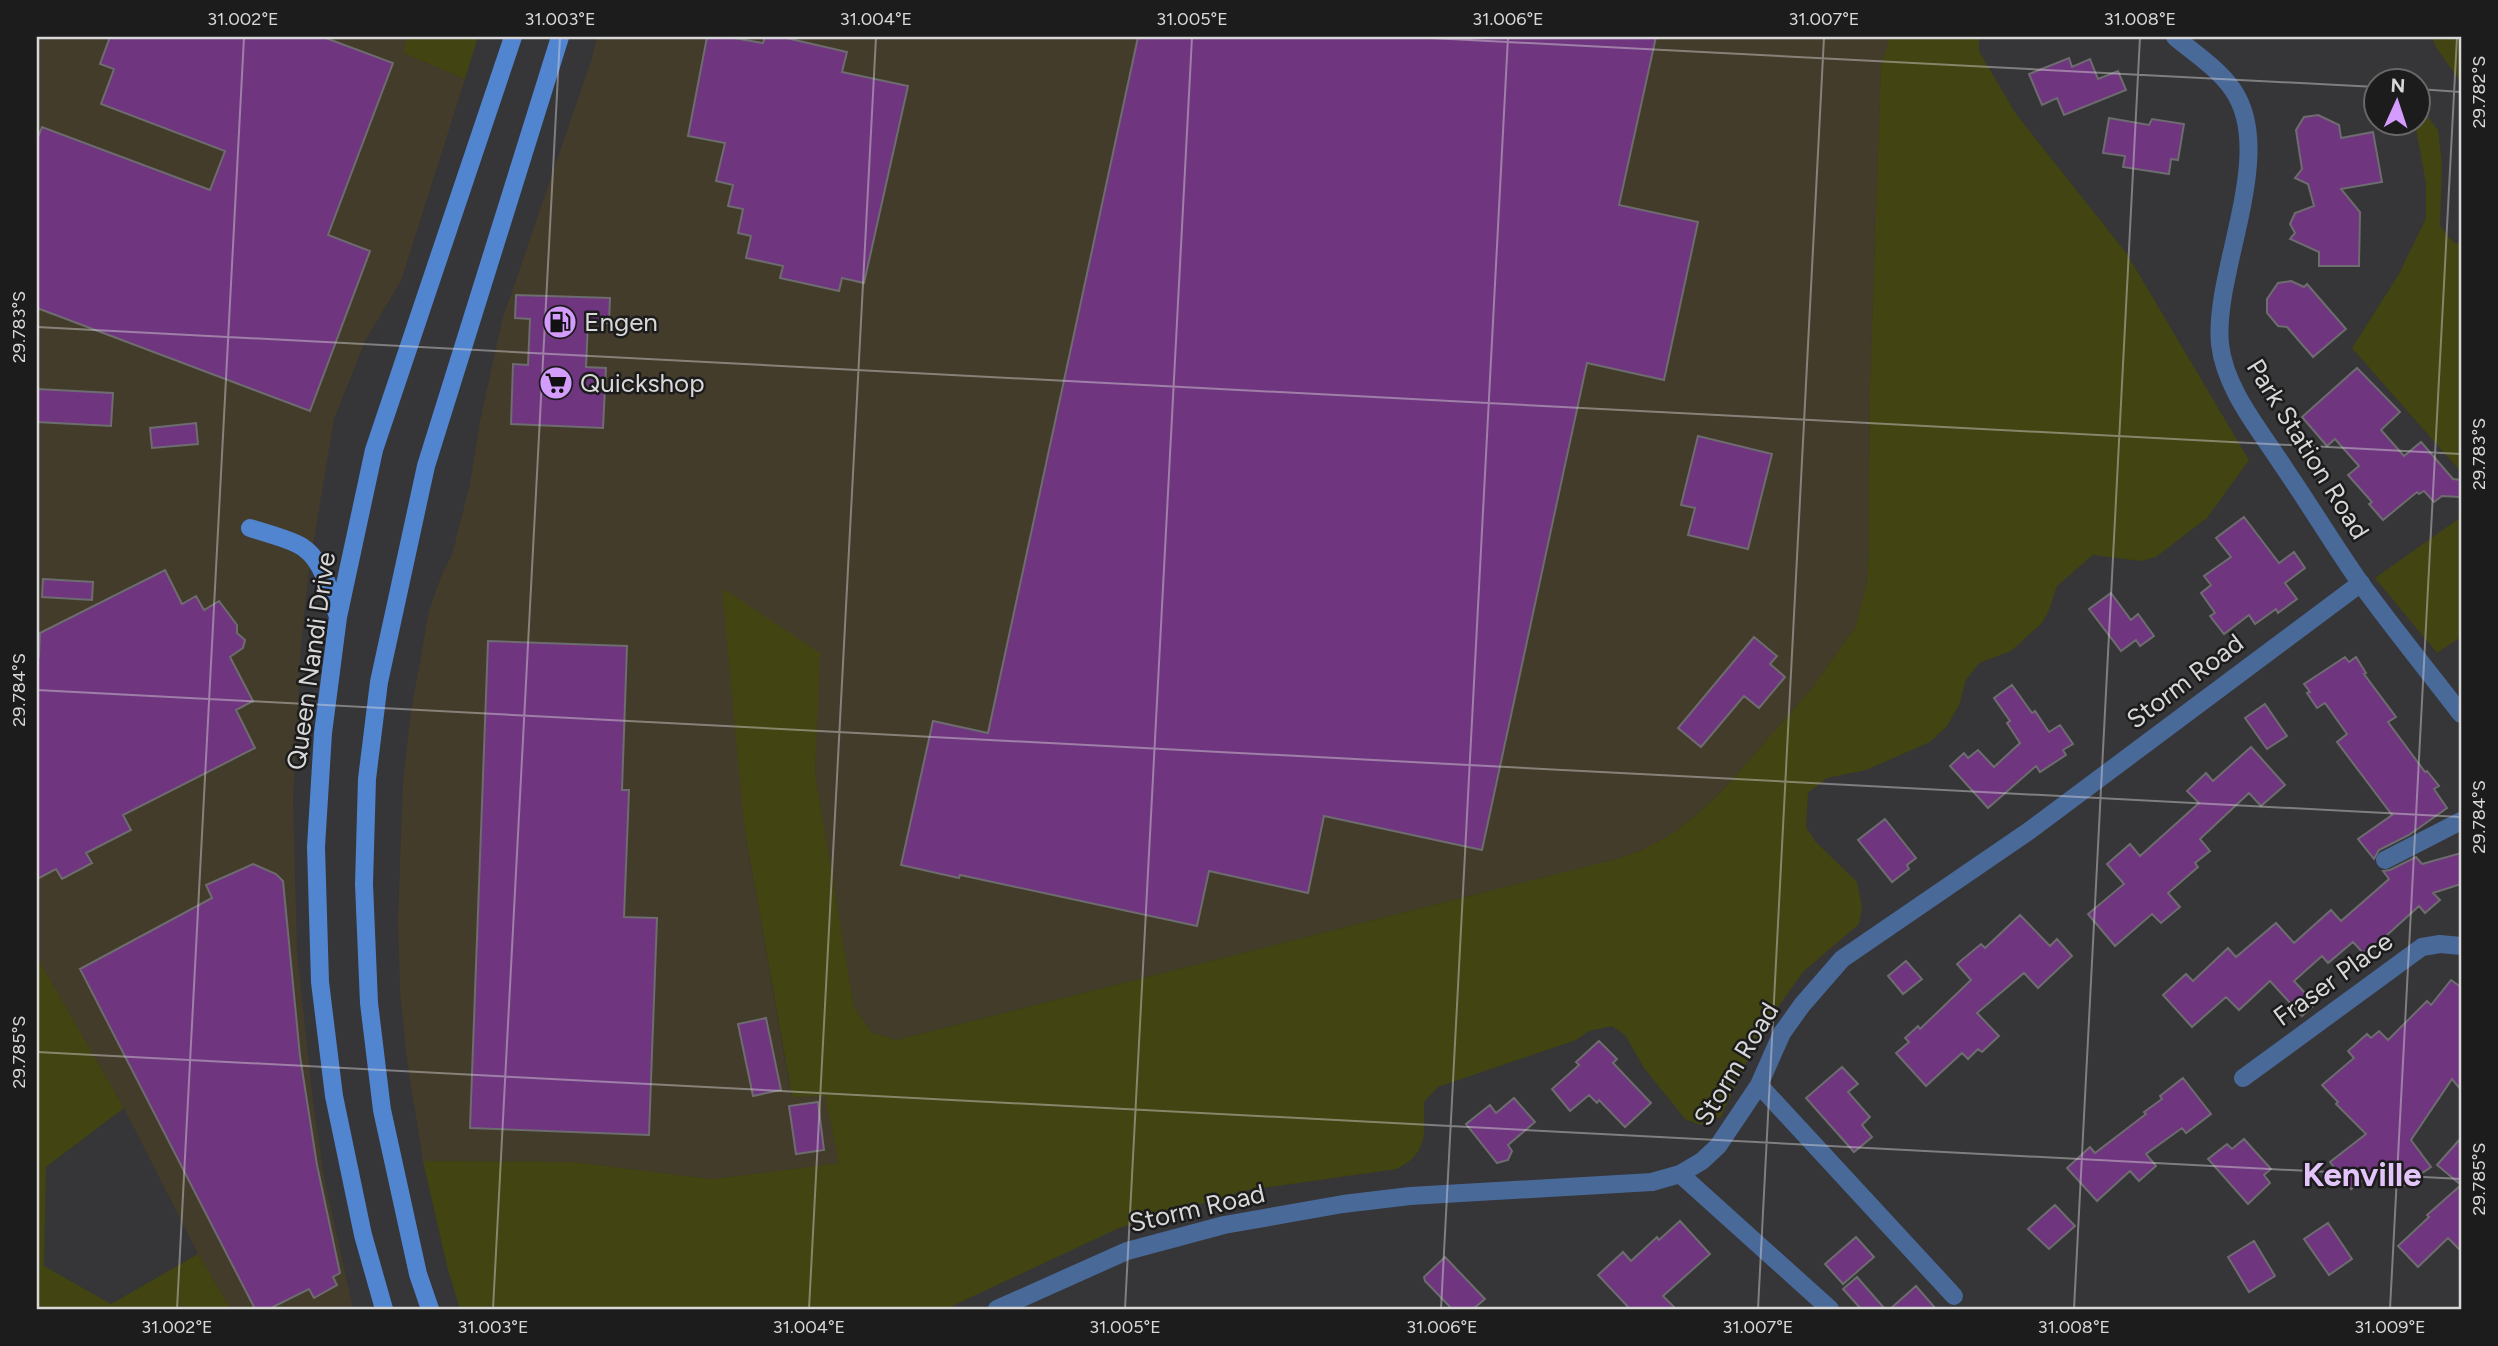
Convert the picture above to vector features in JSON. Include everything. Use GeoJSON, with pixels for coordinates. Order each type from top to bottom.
{"type":"FeatureCollection","features":[{"type":"Feature","properties":{"kind":"main road","name":"Queen Nandi Drive"},"geometry":{"type":"LineString","coordinates":[[384,1309],[363,1235],[334,1096],[320,982],[316,847],[323,733],[338,617],[374,450],[513,37]]}},
{"type":"Feature","properties":{"kind":"main road"},"geometry":{"type":"LineString","coordinates":[[430,1309],[418,1274],[382,1110],[371,1017],[364,884],[367,779],[379,682],[426,466],[560,37]]}},
{"type":"Feature","properties":{"kind":"main road"},"geometry":{"type":"LineString","coordinates":[[250,528],[300,545],[316,560],[338,617]]}},
{"type":"Feature","properties":{"kind":"street","name":"Park Station Road"},"geometry":{"type":"LineString","coordinates":[[2175,37],[2233,89],[2246,126],[2247,177],[2219,320],[2224,365],[2243,404],[2361,583],[2461,714]]}},
{"type":"Feature","properties":{"kind":"street","name":"Storm Road"},"geometry":{"type":"LineString","coordinates":[[998,1309],[1127,1251],[1224,1225],[1343,1204],[1410,1196],[1652,1182],[1680,1174],[1703,1161],[1718,1146],[1759,1085],[1782,1033],[1842,959],[2029,831],[2361,583]]}},
{"type":"Feature","properties":{"kind":"street"},"geometry":{"type":"LineString","coordinates":[[2385,860],[2461,821]]}},
{"type":"Feature","properties":{"kind":"street","name":"Fraser Place"},"geometry":{"type":"LineString","coordinates":[[2243,1078],[2422,947],[2440,944],[2461,946]]}},
{"type":"Feature","properties":{"kind":"street"},"geometry":{"type":"LineString","coordinates":[[1759,1085],[1954,1296]]}},
{"type":"Feature","properties":{"kind":"street"},"geometry":{"type":"LineString","coordinates":[[1680,1174],[1830,1309]]}},
{"type":"Feature","properties":{"kind":"shaded area"},"geometry":{"type":"Polygon","coordinates":[[[37,37],[407,37],[403,53],[465,79],[401,281],[366,339],[334,419],[309,570],[301,646],[293,799],[297,951],[324,1177],[353,1309],[231,1309],[198,1254],[124,1108],[37,957],[37,37]]]}},
{"type":"Feature","properties":{"kind":"shaded area"},"geometry":{"type":"Polygon","coordinates":[[[407,37],[478,37],[465,79],[403,53],[407,37]]]}},
{"type":"Feature","properties":{"kind":"shaded area"},"geometry":{"type":"Polygon","coordinates":[[[597,37],[1890,37],[1881,66],[1870,385],[1868,578],[1856,626],[1812,688],[1723,790],[1672,834],[1642,850],[1616,859],[896,1040],[871,1032],[854,1007],[815,773],[819,653],[723,589],[744,825],[791,1096],[825,1096],[840,1163],[711,1179],[573,1162],[423,1161],[407,1060],[400,991],[398,921],[403,781],[411,712],[429,611],[452,555],[470,484],[480,421],[502,321],[597,37]]]}},
{"type":"Feature","properties":{"kind":"shaded area"},"geometry":{"type":"Polygon","coordinates":[[[1890,37],[1979,37],[1979,51],[2016,114],[2127,254],[2249,460],[2207,518],[2156,557],[2141,561],[2093,555],[2057,586],[2042,623],[2011,651],[1979,663],[1966,680],[1959,705],[1947,726],[1930,742],[1866,770],[1827,778],[1808,793],[1806,827],[1815,841],[1857,882],[1862,907],[1859,924],[1803,972],[1762,1029],[1721,1117],[1700,1125],[1685,1119],[1644,1068],[1625,1035],[1612,1026],[1589,1031],[1576,1040],[1438,1087],[1424,1102],[1424,1133],[1420,1149],[1397,1169],[1248,1190],[1119,1228],[946,1309],[460,1309],[447,1266],[423,1161],[573,1162],[711,1179],[839,1163],[825,1096],[792,1097],[744,825],[722,588],[820,653],[815,773],[854,1007],[871,1032],[896,1040],[1616,859],[1642,850],[1672,834],[1695,816],[1723,790],[1812,688],[1856,626],[1868,578],[1870,385],[1881,66],[1890,37]]]}},
{"type":"Feature","properties":{"kind":"shaded area"},"geometry":{"type":"Polygon","coordinates":[[[2432,37],[2461,37],[2461,83],[2436,47],[2432,37]]]}},
{"type":"Feature","properties":{"kind":"shaded area"},"geometry":{"type":"Polygon","coordinates":[[[2432,122],[2438,130],[2442,165],[2440,226],[2456,244],[2461,240],[2461,472],[2352,348],[2399,274],[2426,218],[2426,184],[2417,136],[2432,136],[2432,122]]]}},
{"type":"Feature","properties":{"kind":"shaded area"},"geometry":{"type":"Polygon","coordinates":[[[2461,517],[2461,637],[2437,653],[2375,578],[2461,517]]]}},
{"type":"Feature","properties":{"kind":"shaded area"},"geometry":{"type":"Polygon","coordinates":[[[37,957],[124,1108],[46,1167],[44,1266],[111,1304],[198,1254],[231,1309],[37,1309],[37,957]]]}},
{"type":"Feature","properties":{"kind":"building"},"geometry":{"type":"Polygon","coordinates":[[[110,37],[323,37],[393,63],[328,235],[370,251],[310,411],[37,308],[37,140],[42,127],[210,190],[225,151],[101,104],[114,69],[100,64],[110,37]]]}},
{"type":"Feature","properties":{"kind":"building"},"geometry":{"type":"Polygon","coordinates":[[[707,37],[728,37],[763,43],[765,37],[782,37],[847,52],[842,72],[908,86],[864,283],[842,278],[839,291],[780,278],[783,266],[746,258],[751,236],[738,233],[743,209],[728,206],[733,185],[716,181],[725,143],[688,136],[707,37]]]}},
{"type":"Feature","properties":{"kind":"building"},"geometry":{"type":"Polygon","coordinates":[[[1138,37],[1656,37],[1619,205],[1698,222],[1664,380],[1587,363],[1482,850],[1324,816],[1308,893],[1209,871],[1197,926],[960,875],[959,878],[901,865],[933,721],[988,733],[1138,37]]]}},
{"type":"Feature","properties":{"kind":"building"},"geometry":{"type":"Polygon","coordinates":[[[2069,58],[2072,67],[2090,59],[2098,79],[2118,71],[2126,90],[2064,115],[2057,98],[2042,105],[2029,74],[2069,58]]]}},
{"type":"Feature","properties":{"kind":"building"},"geometry":{"type":"Polygon","coordinates":[[[2318,115],[2339,125],[2341,138],[2362,134],[2374,136],[2382,182],[2341,189],[2360,212],[2359,266],[2319,266],[2319,252],[2290,239],[2295,233],[2290,224],[2295,213],[2314,206],[2308,184],[2295,178],[2302,169],[2296,130],[2304,117],[2318,115]]]}},
{"type":"Feature","properties":{"kind":"building"},"geometry":{"type":"Polygon","coordinates":[[[2109,118],[2149,125],[2152,119],[2184,124],[2178,160],[2171,159],[2169,174],[2123,167],[2125,156],[2103,153],[2109,118]]]}},
{"type":"Feature","properties":{"kind":"building"},"geometry":{"type":"Polygon","coordinates":[[[2291,281],[2304,287],[2307,284],[2346,329],[2313,357],[2287,327],[2278,326],[2267,313],[2267,299],[2278,283],[2291,281]]]}},
{"type":"Feature","properties":{"kind":"building"},"geometry":{"type":"Polygon","coordinates":[[[516,295],[610,298],[609,323],[588,323],[586,367],[606,368],[603,428],[511,424],[513,364],[528,365],[530,319],[515,318],[516,295]]]}},
{"type":"Feature","properties":{"kind":"building"},"geometry":{"type":"Polygon","coordinates":[[[2357,368],[2400,412],[2381,430],[2404,456],[2421,442],[2453,479],[2461,480],[2460,497],[2442,496],[2434,502],[2424,491],[2419,494],[2417,492],[2383,520],[2369,504],[2372,502],[2348,475],[2359,466],[2335,439],[2327,446],[2302,417],[2357,368]]]}},
{"type":"Feature","properties":{"kind":"building"},"geometry":{"type":"Polygon","coordinates":[[[37,389],[113,393],[111,426],[37,422],[37,389]]]}},
{"type":"Feature","properties":{"kind":"building"},"geometry":{"type":"Polygon","coordinates":[[[196,423],[198,444],[152,448],[150,428],[196,423]]]}},
{"type":"Feature","properties":{"kind":"building"},"geometry":{"type":"Polygon","coordinates":[[[1698,436],[1772,454],[1748,549],[1688,535],[1695,508],[1681,505],[1698,436]]]}},
{"type":"Feature","properties":{"kind":"building"},"geometry":{"type":"Polygon","coordinates":[[[2244,517],[2279,563],[2294,552],[2305,568],[2285,583],[2297,599],[2278,613],[2276,609],[2255,624],[2249,615],[2224,634],[2210,616],[2215,613],[2201,593],[2211,585],[2204,576],[2231,557],[2216,538],[2244,517]]]}},
{"type":"Feature","properties":{"kind":"building"},"geometry":{"type":"Polygon","coordinates":[[[165,570],[182,604],[196,596],[204,610],[219,601],[237,625],[237,633],[245,640],[243,648],[230,657],[253,701],[236,710],[255,748],[123,815],[131,830],[86,853],[92,863],[62,879],[56,869],[37,879],[37,651],[39,655],[40,633],[165,570]]]}},
{"type":"Feature","properties":{"kind":"building"},"geometry":{"type":"Polygon","coordinates":[[[43,579],[93,582],[92,600],[42,597],[43,579]]]}},
{"type":"Feature","properties":{"kind":"building"},"geometry":{"type":"Polygon","coordinates":[[[2111,593],[2131,620],[2138,614],[2154,636],[2140,646],[2136,640],[2121,651],[2089,609],[2111,593]]]}},
{"type":"Feature","properties":{"kind":"building"},"geometry":{"type":"Polygon","coordinates":[[[1754,637],[1777,656],[1770,664],[1785,677],[1759,708],[1744,696],[1701,747],[1678,728],[1754,637]]]}},
{"type":"Feature","properties":{"kind":"building"},"geometry":{"type":"Polygon","coordinates":[[[488,641],[627,646],[622,790],[629,790],[624,917],[657,918],[649,1135],[470,1128],[488,641]]]}},
{"type":"Feature","properties":{"kind":"building"},"geometry":{"type":"Polygon","coordinates":[[[2345,657],[2349,662],[2356,657],[2366,673],[2364,674],[2396,717],[2388,722],[2425,772],[2427,771],[2439,786],[2434,789],[2447,808],[2409,835],[2379,850],[2374,859],[2358,839],[2392,815],[2337,742],[2347,734],[2325,703],[2317,708],[2304,684],[2345,657]]]}},
{"type":"Feature","properties":{"kind":"building"},"geometry":{"type":"Polygon","coordinates":[[[2012,685],[2049,732],[2060,725],[2073,744],[2063,750],[2066,755],[2040,772],[2036,766],[1988,808],[1950,766],[1964,753],[1968,758],[1978,750],[1994,767],[2020,743],[2007,723],[2010,721],[1994,698],[2012,685]]]}},
{"type":"Feature","properties":{"kind":"building"},"geometry":{"type":"Polygon","coordinates":[[[2265,704],[2287,736],[2267,749],[2245,718],[2265,704]]]}},
{"type":"Feature","properties":{"kind":"building"},"geometry":{"type":"Polygon","coordinates":[[[2251,747],[2285,785],[2261,806],[2249,793],[2200,839],[2210,851],[2195,863],[2198,867],[2168,893],[2180,907],[2161,923],[2152,914],[2115,946],[2088,914],[2124,884],[2107,864],[2130,844],[2140,856],[2199,803],[2187,791],[2206,773],[2213,781],[2251,747]]]}},
{"type":"Feature","properties":{"kind":"building"},"geometry":{"type":"Polygon","coordinates":[[[1885,819],[1916,858],[1907,865],[1909,869],[1892,882],[1858,840],[1885,819]]]}},
{"type":"Feature","properties":{"kind":"building"},"geometry":{"type":"Polygon","coordinates":[[[2461,853],[2461,884],[2433,893],[2440,900],[2425,913],[2419,906],[2365,955],[2353,942],[2328,963],[2322,956],[2294,981],[2315,1004],[2302,1016],[2270,981],[2239,1010],[2226,997],[2192,1027],[2163,995],[2186,974],[2193,981],[2228,948],[2236,957],[2276,923],[2294,943],[2331,910],[2341,921],[2389,879],[2383,871],[2416,857],[2422,864],[2461,853]]]}},
{"type":"Feature","properties":{"kind":"building"},"geometry":{"type":"Polygon","coordinates":[[[253,864],[276,874],[283,881],[300,1056],[317,1165],[340,1273],[333,1277],[337,1285],[314,1298],[309,1289],[269,1309],[255,1309],[80,969],[212,898],[206,885],[253,864]]]}},
{"type":"Feature","properties":{"kind":"building"},"geometry":{"type":"Polygon","coordinates":[[[2020,915],[2050,946],[2057,939],[2072,956],[2038,988],[2024,973],[1977,1013],[1999,1036],[1982,1052],[1978,1049],[1968,1059],[1962,1053],[1926,1086],[1896,1053],[1909,1042],[1905,1038],[1918,1026],[1920,1029],[1971,980],[1957,964],[1981,944],[1985,948],[2020,915]]]}},
{"type":"Feature","properties":{"kind":"building"},"geometry":{"type":"Polygon","coordinates":[[[1906,961],[1922,979],[1903,994],[1888,976],[1906,961]]]}},
{"type":"Feature","properties":{"kind":"building"},"geometry":{"type":"Polygon","coordinates":[[[2451,980],[2461,987],[2461,1090],[2452,1079],[2411,1140],[2431,1167],[2402,1187],[2384,1164],[2351,1189],[2330,1162],[2366,1134],[2336,1104],[2338,1102],[2322,1085],[2354,1058],[2348,1051],[2367,1034],[2371,1038],[2379,1031],[2388,1040],[2427,1001],[2431,1005],[2451,980]]]}},
{"type":"Feature","properties":{"kind":"building"},"geometry":{"type":"Polygon","coordinates":[[[766,1018],[781,1090],[753,1096],[738,1024],[766,1018]]]}},
{"type":"Feature","properties":{"kind":"building"},"geometry":{"type":"Polygon","coordinates":[[[1599,1041],[1617,1059],[1613,1063],[1651,1103],[1625,1127],[1599,1100],[1597,1103],[1589,1095],[1570,1111],[1552,1089],[1579,1065],[1576,1062],[1599,1041]]]}},
{"type":"Feature","properties":{"kind":"building"},"geometry":{"type":"Polygon","coordinates":[[[1842,1067],[1858,1084],[1848,1092],[1870,1117],[1862,1125],[1872,1137],[1854,1152],[1806,1098],[1842,1067]]]}},
{"type":"Feature","properties":{"kind":"building"},"geometry":{"type":"Polygon","coordinates":[[[2183,1078],[2211,1114],[2186,1133],[2182,1128],[2146,1154],[2156,1166],[2139,1181],[2130,1171],[2097,1201],[2067,1168],[2090,1147],[2095,1153],[2146,1114],[2144,1112],[2162,1099],[2160,1096],[2183,1078]]]}},
{"type":"Feature","properties":{"kind":"building"},"geometry":{"type":"Polygon","coordinates":[[[1514,1098],[1535,1122],[1508,1145],[1512,1151],[1508,1160],[1497,1163],[1466,1124],[1490,1105],[1496,1113],[1514,1098]]]}},
{"type":"Feature","properties":{"kind":"building"},"geometry":{"type":"Polygon","coordinates":[[[818,1102],[824,1150],[796,1154],[789,1106],[818,1102]]]}},
{"type":"Feature","properties":{"kind":"building"},"geometry":{"type":"Polygon","coordinates":[[[2461,1138],[2461,1185],[2437,1165],[2461,1138]]]}},
{"type":"Feature","properties":{"kind":"building"},"geometry":{"type":"Polygon","coordinates":[[[2244,1139],[2271,1169],[2264,1175],[2270,1183],[2248,1204],[2208,1159],[2227,1144],[2232,1149],[2244,1139]]]}},
{"type":"Feature","properties":{"kind":"building"},"geometry":{"type":"Polygon","coordinates":[[[2461,1185],[2461,1251],[2448,1238],[2418,1267],[2398,1246],[2461,1185]]]}},
{"type":"Feature","properties":{"kind":"building"},"geometry":{"type":"Polygon","coordinates":[[[2055,1205],[2075,1226],[2049,1249],[2028,1229],[2055,1205]]]}},
{"type":"Feature","properties":{"kind":"building"},"geometry":{"type":"Polygon","coordinates":[[[1680,1221],[1710,1254],[1663,1296],[1676,1309],[1630,1309],[1598,1275],[1623,1252],[1631,1261],[1657,1237],[1659,1240],[1680,1221]]]}},
{"type":"Feature","properties":{"kind":"building"},"geometry":{"type":"Polygon","coordinates":[[[2328,1223],[2352,1259],[2329,1275],[2304,1239],[2328,1223]]]}},
{"type":"Feature","properties":{"kind":"building"},"geometry":{"type":"Polygon","coordinates":[[[1856,1237],[1874,1257],[1843,1284],[1825,1264],[1856,1237]]]}},
{"type":"Feature","properties":{"kind":"building"},"geometry":{"type":"Polygon","coordinates":[[[2254,1241],[2275,1276],[2249,1292],[2228,1257],[2254,1241]]]}},
{"type":"Feature","properties":{"kind":"building"},"geometry":{"type":"Polygon","coordinates":[[[1445,1257],[1485,1299],[1473,1309],[1452,1309],[1425,1281],[1424,1277],[1445,1257]]]}},
{"type":"Feature","properties":{"kind":"building"},"geometry":{"type":"Polygon","coordinates":[[[1857,1277],[1885,1309],[1861,1309],[1843,1289],[1857,1277]]]}},
{"type":"Feature","properties":{"kind":"building"},"geometry":{"type":"Polygon","coordinates":[[[1916,1286],[1936,1309],[1890,1309],[1916,1286]]]}},
{"type":"Feature","properties":{"kind":"place","name":"Engen"},"geometry":{"type":"Point","coordinates":[560,322]}},
{"type":"Feature","properties":{"kind":"place","name":"Quickshop"},"geometry":{"type":"Point","coordinates":[556,383]}},
{"type":"Feature","properties":{"kind":"district","name":"Kenville"},"geometry":{"type":"Point","coordinates":[2362,1174]}}]}
